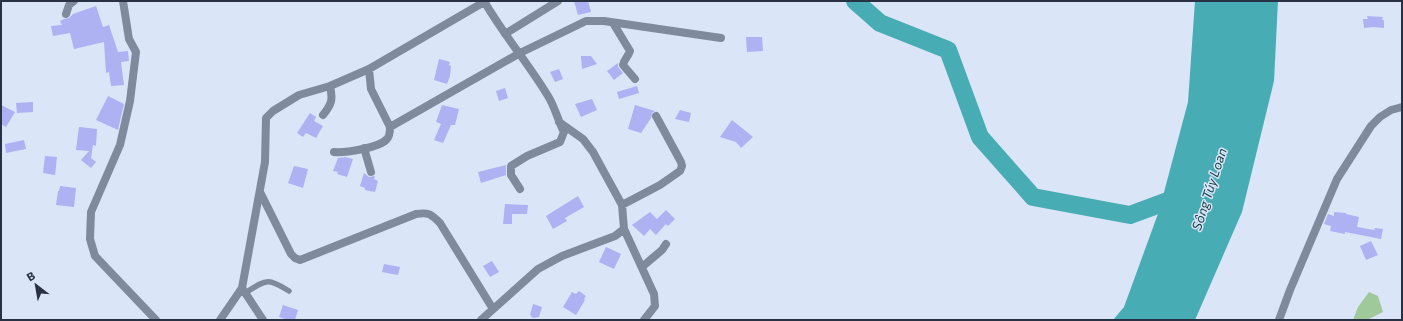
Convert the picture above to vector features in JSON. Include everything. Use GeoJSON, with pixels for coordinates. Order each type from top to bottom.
{"type":"FeatureCollection","features":[{"type":"Feature","properties":{"kind":"street"},"geometry":{"type":"LineString","coordinates":[[66,14],[69,5],[74,1]]}},
{"type":"Feature","properties":{"kind":"street"},"geometry":{"type":"LineString","coordinates":[[123,1],[129,39],[136,52],[130,101],[120,145],[91,212],[90,239],[95,256],[156,320]]}},
{"type":"Feature","properties":{"kind":"street"},"geometry":{"type":"LineString","coordinates":[[220,320],[243,290],[266,162],[266,118],[273,111],[299,95],[330,86],[369,69],[484,1],[505,34],[520,53],[550,98],[564,132],[560,142],[527,156],[511,166],[511,175],[520,189]]}},
{"type":"Feature","properties":{"kind":"street"},"geometry":{"type":"LineString","coordinates":[[505,34],[558,1]]}},
{"type":"Feature","properties":{"kind":"street"},"geometry":{"type":"LineString","coordinates":[[390,127],[520,53],[586,21],[613,23],[720,38]]}},
{"type":"Feature","properties":{"kind":"street"},"geometry":{"type":"LineString","coordinates":[[613,23],[630,51],[624,60],[625,69],[635,79]]}},
{"type":"Feature","properties":{"kind":"street"},"geometry":{"type":"LineString","coordinates":[[334,152],[346,152],[364,148],[382,143],[387,139],[390,127],[371,89],[369,69]]}},
{"type":"Feature","properties":{"kind":"street"},"geometry":{"type":"LineString","coordinates":[[324,114],[330,106],[332,96],[330,86]]}},
{"type":"Feature","properties":{"kind":"street"},"geometry":{"type":"LineString","coordinates":[[1279,320],[1292,283],[1337,179],[1371,126],[1380,117],[1391,110],[1402,107]]}},
{"type":"Feature","properties":{"kind":"street"},"geometry":{"type":"LineString","coordinates":[[622,205],[660,185],[680,171],[682,166],[656,116]]}},
{"type":"Feature","properties":{"kind":"street"},"geometry":{"type":"LineString","coordinates":[[559,122],[583,139],[594,152],[622,205],[624,229],[654,294],[654,306],[644,320]]}},
{"type":"Feature","properties":{"kind":"street"},"geometry":{"type":"LineString","coordinates":[[364,148],[371,172]]}},
{"type":"Feature","properties":{"kind":"street"},"geometry":{"type":"LineString","coordinates":[[260,192],[291,254],[300,260],[416,214],[426,213],[433,216],[440,223],[493,309]]}},
{"type":"Feature","properties":{"kind":"street"},"geometry":{"type":"LineString","coordinates":[[481,320],[538,269],[562,256],[615,236],[624,229]]}},
{"type":"Feature","properties":{"kind":"street"},"geometry":{"type":"LineString","coordinates":[[642,267],[662,250],[666,244]]}},
{"type":"Feature","properties":{"kind":"street"},"geometry":{"type":"LineString","coordinates":[[243,290],[263,320]]}},
{"type":"Feature","properties":{"kind":"lane"},"geometry":{"type":"LineString","coordinates":[[243,290],[263,282],[270,281],[289,290]]}},
{"type":"Feature","properties":{"kind":"green space"},"geometry":{"type":"Polygon","coordinates":[[[1369,292],[1378,296],[1383,312],[1369,319],[1370,320],[1353,320],[1358,307],[1369,292]]]}},
{"type":"Feature","properties":{"kind":"water","name":"Sông Túy Loan"},"geometry":{"type":"Polygon","coordinates":[[[1195,1],[1278,1],[1274,81],[1242,212],[1195,320],[1113,320],[1124,307],[1159,211],[1188,102],[1195,1]]]}},
{"type":"Feature","properties":{"kind":"building"},"geometry":{"type":"Polygon","coordinates":[[[574,1],[588,1],[591,12],[578,15],[574,1]]]}},
{"type":"Feature","properties":{"kind":"building"},"geometry":{"type":"Polygon","coordinates":[[[96,6],[103,27],[109,25],[118,52],[128,51],[129,61],[121,62],[124,85],[111,86],[109,72],[106,73],[104,42],[74,49],[70,33],[53,36],[51,26],[62,25],[60,21],[69,18],[73,14],[96,6]]]}},
{"type":"Feature","properties":{"kind":"building"},"geometry":{"type":"Polygon","coordinates":[[[1367,16],[1383,17],[1382,20],[1384,20],[1384,28],[1364,28],[1363,19],[1368,19],[1367,16]]]}},
{"type":"Feature","properties":{"kind":"building"},"geometry":{"type":"Polygon","coordinates":[[[746,37],[762,37],[763,51],[747,52],[746,37]]]}},
{"type":"Feature","properties":{"kind":"building"},"geometry":{"type":"Polygon","coordinates":[[[581,56],[591,56],[597,64],[582,69],[581,56]]]}},
{"type":"Feature","properties":{"kind":"building"},"geometry":{"type":"Polygon","coordinates":[[[439,59],[450,62],[450,76],[447,84],[434,80],[439,59]]]}},
{"type":"Feature","properties":{"kind":"building"},"geometry":{"type":"Polygon","coordinates":[[[618,63],[618,67],[623,73],[614,80],[607,71],[618,63]]]}},
{"type":"Feature","properties":{"kind":"building"},"geometry":{"type":"Polygon","coordinates":[[[559,69],[563,79],[555,82],[550,72],[559,69]]]}},
{"type":"Feature","properties":{"kind":"building"},"geometry":{"type":"Polygon","coordinates":[[[637,86],[639,93],[619,99],[617,92],[637,86]]]}},
{"type":"Feature","properties":{"kind":"building"},"geometry":{"type":"Polygon","coordinates":[[[505,88],[508,98],[499,101],[496,91],[505,88]]]}},
{"type":"Feature","properties":{"kind":"building"},"geometry":{"type":"Polygon","coordinates":[[[108,96],[124,104],[118,130],[96,120],[108,96]]]}},
{"type":"Feature","properties":{"kind":"building"},"geometry":{"type":"Polygon","coordinates":[[[592,99],[597,110],[581,117],[575,104],[592,99]]]}},
{"type":"Feature","properties":{"kind":"building"},"geometry":{"type":"Polygon","coordinates":[[[33,102],[33,112],[17,113],[16,103],[33,102]]]}},
{"type":"Feature","properties":{"kind":"building"},"geometry":{"type":"Polygon","coordinates":[[[1,105],[15,112],[6,127],[1,124],[1,105]]]}},
{"type":"Feature","properties":{"kind":"building"},"geometry":{"type":"Polygon","coordinates":[[[442,105],[459,109],[455,125],[451,125],[443,143],[434,140],[441,124],[436,122],[442,105]]]}},
{"type":"Feature","properties":{"kind":"building"},"geometry":{"type":"Polygon","coordinates":[[[635,105],[655,111],[652,113],[651,118],[641,133],[628,129],[635,105]]]}},
{"type":"Feature","properties":{"kind":"building"},"geometry":{"type":"Polygon","coordinates":[[[680,110],[691,113],[689,122],[675,119],[680,110]]]}},
{"type":"Feature","properties":{"kind":"building"},"geometry":{"type":"Polygon","coordinates":[[[310,113],[316,117],[314,121],[323,126],[316,138],[306,133],[303,137],[297,133],[310,113]]]}},
{"type":"Feature","properties":{"kind":"building"},"geometry":{"type":"Polygon","coordinates":[[[732,120],[753,137],[741,148],[736,142],[720,137],[732,120]]]}},
{"type":"Feature","properties":{"kind":"building"},"geometry":{"type":"Polygon","coordinates":[[[79,127],[97,129],[96,146],[93,145],[91,158],[96,162],[91,168],[81,160],[89,151],[76,150],[79,127]]]}},
{"type":"Feature","properties":{"kind":"building"},"geometry":{"type":"Polygon","coordinates":[[[24,140],[26,149],[6,153],[5,144],[24,140]]]}},
{"type":"Feature","properties":{"kind":"building"},"geometry":{"type":"Polygon","coordinates":[[[45,156],[57,157],[55,175],[43,173],[45,156]]]}},
{"type":"Feature","properties":{"kind":"building"},"geometry":{"type":"Polygon","coordinates":[[[345,157],[353,159],[347,177],[333,171],[338,158],[345,157]]]}},
{"type":"Feature","properties":{"kind":"building"},"geometry":{"type":"Polygon","coordinates":[[[506,165],[506,175],[481,183],[478,172],[506,165]]]}},
{"type":"Feature","properties":{"kind":"building"},"geometry":{"type":"Polygon","coordinates":[[[294,166],[308,169],[303,188],[288,183],[294,166]]]}},
{"type":"Feature","properties":{"kind":"building"},"geometry":{"type":"Polygon","coordinates":[[[364,173],[369,177],[375,176],[374,179],[378,181],[375,192],[365,190],[365,188],[360,186],[364,173]]]}},
{"type":"Feature","properties":{"kind":"building"},"geometry":{"type":"Polygon","coordinates":[[[60,186],[76,188],[74,207],[56,205],[60,186]]]}},
{"type":"Feature","properties":{"kind":"building"},"geometry":{"type":"Polygon","coordinates":[[[578,196],[584,207],[565,218],[567,221],[553,229],[546,216],[578,196]]]}},
{"type":"Feature","properties":{"kind":"building"},"geometry":{"type":"Polygon","coordinates":[[[505,204],[528,205],[527,214],[512,214],[512,224],[503,224],[505,204]]]}},
{"type":"Feature","properties":{"kind":"building"},"geometry":{"type":"Polygon","coordinates":[[[666,210],[675,219],[668,226],[666,224],[656,235],[650,229],[644,236],[632,225],[650,212],[657,219],[666,210]]]}},
{"type":"Feature","properties":{"kind":"building"},"geometry":{"type":"Polygon","coordinates":[[[1334,212],[1346,213],[1359,217],[1357,227],[1374,230],[1375,228],[1383,229],[1381,239],[1345,232],[1345,234],[1330,231],[1331,226],[1324,224],[1328,214],[1334,216],[1334,212]]]}},
{"type":"Feature","properties":{"kind":"building"},"geometry":{"type":"Polygon","coordinates":[[[1371,241],[1378,255],[1366,260],[1360,246],[1371,241]]]}},
{"type":"Feature","properties":{"kind":"building"},"geometry":{"type":"Polygon","coordinates":[[[606,247],[621,254],[614,269],[599,262],[606,247]]]}},
{"type":"Feature","properties":{"kind":"building"},"geometry":{"type":"Polygon","coordinates":[[[492,261],[499,272],[490,277],[483,266],[492,261]]]}},
{"type":"Feature","properties":{"kind":"building"},"geometry":{"type":"Polygon","coordinates":[[[384,264],[400,267],[398,275],[382,272],[384,264]]]}},
{"type":"Feature","properties":{"kind":"building"},"geometry":{"type":"Polygon","coordinates":[[[579,291],[586,296],[576,315],[563,307],[572,292],[576,294],[579,291]]]}},
{"type":"Feature","properties":{"kind":"building"},"geometry":{"type":"Polygon","coordinates":[[[533,304],[542,307],[539,317],[533,318],[530,315],[533,304]]]}},
{"type":"Feature","properties":{"kind":"building"},"geometry":{"type":"Polygon","coordinates":[[[283,305],[298,310],[295,320],[288,320],[279,317],[283,305]]]}},
{"type":"Feature","properties":{"kind":"waterway"},"geometry":{"type":"LineString","coordinates":[[855,1],[880,23],[948,50],[980,137],[1033,197],[1130,215],[1184,195]]}}]}
